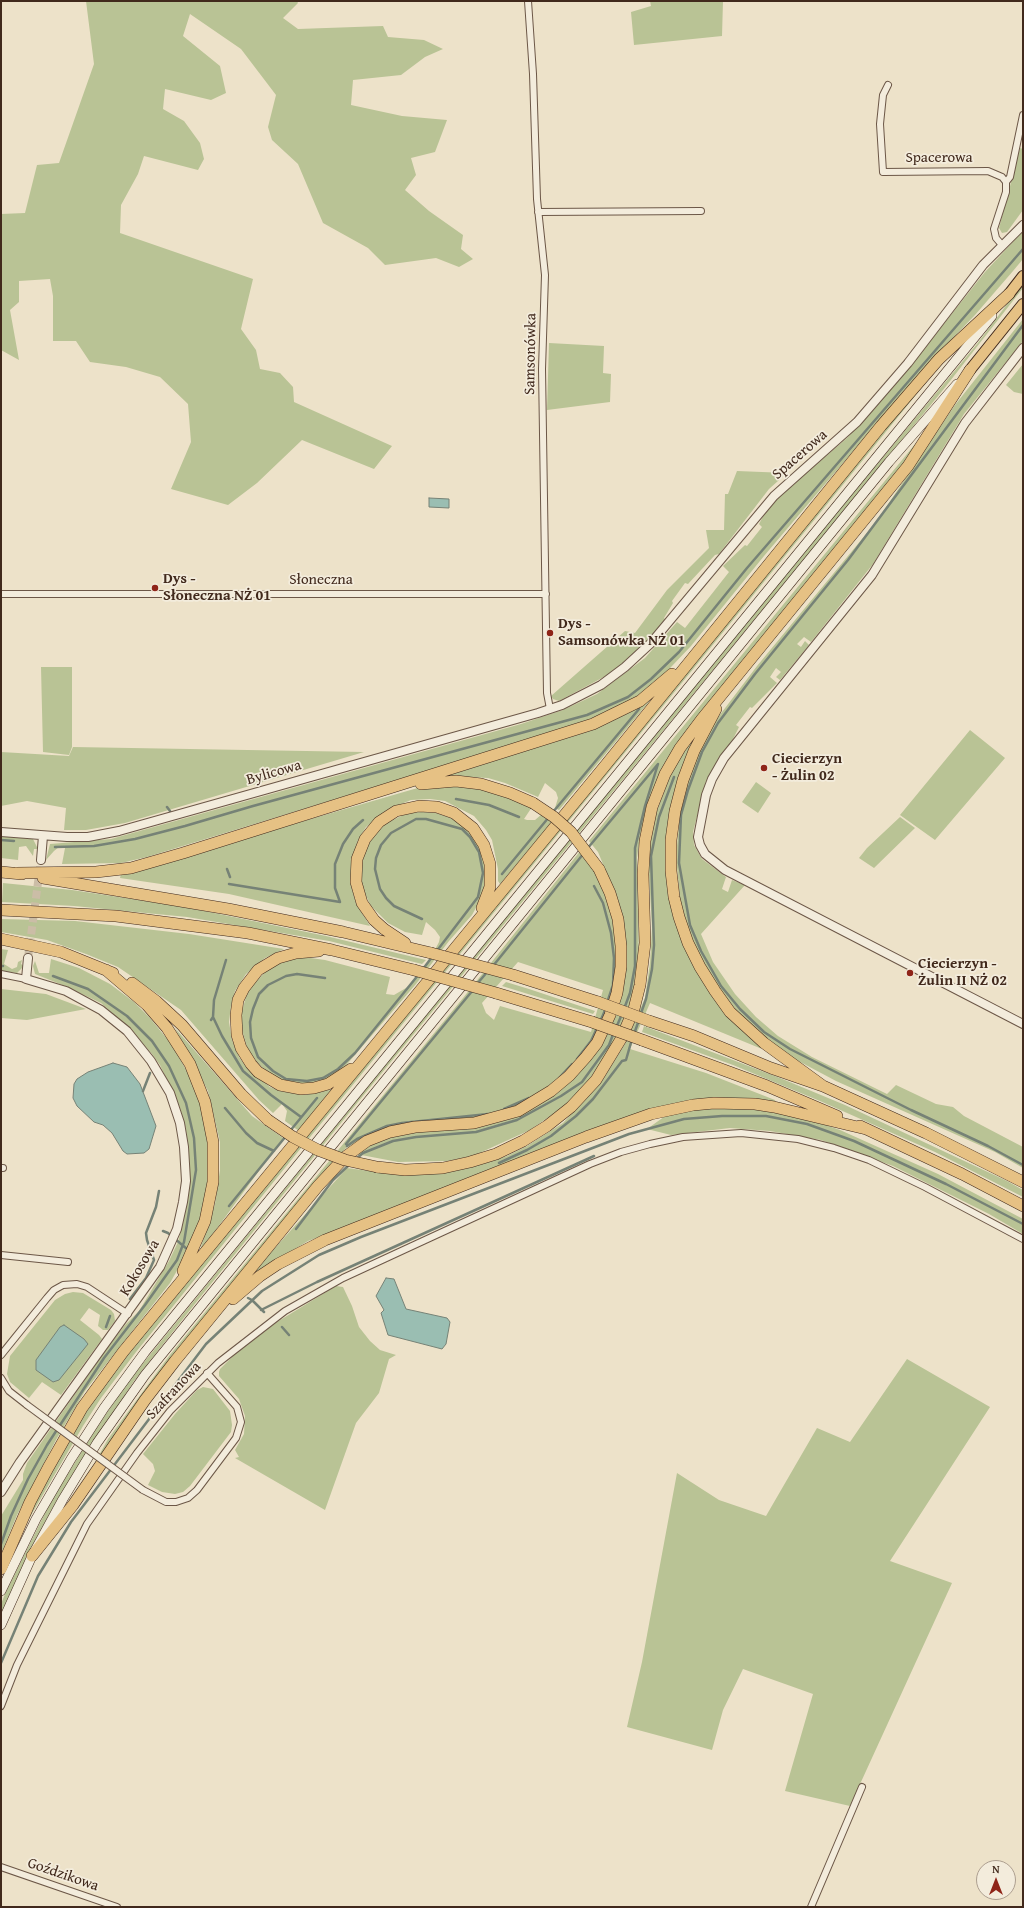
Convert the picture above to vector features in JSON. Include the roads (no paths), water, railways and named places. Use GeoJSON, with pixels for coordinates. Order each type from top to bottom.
{"type":"FeatureCollection","features":[{"type":"Feature","properties":{"kind":"highway"},"geometry":{"type":"LineString","coordinates":[[1,1569],[30,1502],[82,1408],[123,1352],[365,1059],[881,426],[934,364],[1009,294],[1023,276]]}},
{"type":"Feature","properties":{"kind":"highway"},"geometry":{"type":"LineString","coordinates":[[1,939],[61,952],[106,970],[129,982],[164,1008],[189,1032],[241,1094],[268,1120],[293,1137],[318,1150],[345,1160],[376,1167],[405,1170],[443,1168],[470,1162],[496,1154],[523,1141],[547,1126],[571,1107],[596,1080],[621,1039],[634,1009],[641,981],[645,943],[643,874],[644,848],[655,799],[665,774],[680,748],[725,690],[908,466],[970,370],[1023,304]]}},
{"type":"Feature","properties":{"kind":"highway"},"geometry":{"type":"LineString","coordinates":[[1,872],[96,872],[131,868],[373,794],[593,724],[640,701],[660,685],[702,646]]}},
{"type":"Feature","properties":{"kind":"highway"},"geometry":{"type":"LineString","coordinates":[[725,690],[694,752],[677,799],[671,840],[671,871],[674,898],[688,943],[714,991],[730,1012],[764,1043],[823,1086]]}},
{"type":"Feature","properties":{"kind":"highway"},"geometry":{"type":"LineString","coordinates":[[32,1556],[73,1506],[145,1400],[208,1320],[326,1177],[345,1157],[360,1145],[382,1134],[398,1130],[474,1123],[512,1113],[532,1104],[551,1091],[580,1065],[597,1043],[606,1025],[615,998],[621,971],[621,946],[618,919],[610,893],[598,869],[571,832],[554,817],[533,803],[496,788],[456,781],[422,784],[373,794]]}},
{"type":"Feature","properties":{"kind":"highway"},"geometry":{"type":"LineString","coordinates":[[412,948],[384,929],[374,920],[362,903],[356,882],[357,859],[365,839],[379,822],[392,813],[402,809],[419,806],[443,809],[464,819],[480,836],[490,864],[490,883],[487,897],[472,926]]}},
{"type":"Feature","properties":{"kind":"highway"},"geometry":{"type":"LineString","coordinates":[[16,873],[228,908],[412,948],[513,975],[598,1002],[694,1036],[771,1068],[823,1086],[926,1133],[1023,1182]]}},
{"type":"Feature","properties":{"kind":"highway"},"geometry":{"type":"LineString","coordinates":[[1,910],[116,916],[254,934],[332,950],[414,970],[496,993],[592,1022],[767,1086],[866,1128],[962,1174],[1023,1206]]}},
{"type":"Feature","properties":{"kind":"highway"},"geometry":{"type":"LineString","coordinates":[[332,950],[287,955],[278,958],[258,970],[244,988],[238,1000],[235,1025],[237,1035],[245,1056],[258,1072],[280,1085],[314,1088],[328,1084],[365,1059]]}},
{"type":"Feature","properties":{"kind":"highway"},"geometry":{"type":"LineString","coordinates":[[106,970],[154,1012],[180,1046],[199,1084],[210,1121],[214,1166],[209,1205],[195,1248],[170,1296]]}},
{"type":"Feature","properties":{"kind":"highway"},"geometry":{"type":"LineString","coordinates":[[208,1320],[260,1276],[288,1258],[311,1246],[586,1137],[651,1114],[700,1104],[755,1104],[866,1128]]}},
{"type":"Feature","properties":{"kind":"main road"},"geometry":{"type":"LineString","coordinates":[[1,1591],[36,1519],[71,1459],[104,1408],[145,1352],[1009,294]]}},
{"type":"Feature","properties":{"kind":"main road"},"geometry":{"type":"LineString","coordinates":[[1,1625],[32,1556],[63,1499],[97,1443],[124,1403],[171,1341],[890,462],[970,370]]}},
{"type":"Feature","properties":{"kind":"street","name":"Samsonówka"},"geometry":{"type":"LineString","coordinates":[[528,1],[533,68],[538,212],[545,275],[542,370],[547,693],[550,709]]}},
{"type":"Feature","properties":{"kind":"street","name":"Spacerowa"},"geometry":{"type":"LineString","coordinates":[[888,86],[883,95],[880,124],[884,172],[988,171],[1002,177],[1006,182]]}},
{"type":"Feature","properties":{"kind":"street"},"geometry":{"type":"LineString","coordinates":[[1002,245],[996,238],[994,229],[1005,196],[1006,182],[1010,177],[1023,115]]}},
{"type":"Feature","properties":{"kind":"street"},"geometry":{"type":"LineString","coordinates":[[538,212],[701,210]]}},
{"type":"Feature","properties":{"kind":"street","name":"Spacerowa"},"geometry":{"type":"LineString","coordinates":[[550,709],[573,700],[601,685],[625,667],[646,648],[766,504],[780,489],[835,443],[868,410],[908,363],[983,265],[1023,225]]}},
{"type":"Feature","properties":{"kind":"street"},"geometry":{"type":"LineString","coordinates":[[1023,348],[965,423],[872,575],[724,758],[708,790],[700,820],[698,837],[704,854],[725,870],[1023,1024]]}},
{"type":"Feature","properties":{"kind":"street","name":"Słoneczna"},"geometry":{"type":"LineString","coordinates":[[1,594],[546,594]]}},
{"type":"Feature","properties":{"kind":"street","name":"Bylicowa"},"geometry":{"type":"LineString","coordinates":[[1,832],[43,836],[88,836],[127,829],[550,709]]}},
{"type":"Feature","properties":{"kind":"street"},"geometry":{"type":"LineString","coordinates":[[41,860],[43,836]]}},
{"type":"Feature","properties":{"kind":"street"},"geometry":{"type":"LineString","coordinates":[[26,979],[28,958]]}},
{"type":"Feature","properties":{"kind":"street","name":"Kokosowa"},"geometry":{"type":"LineString","coordinates":[[1,974],[54,986],[76,995],[118,1022],[139,1045],[155,1066],[167,1087],[177,1113],[184,1141],[186,1164],[185,1187],[180,1219],[171,1245],[160,1267],[128,1314],[24,1456],[1,1492]]}},
{"type":"Feature","properties":{"kind":"street","name":"Szafranowa"},"geometry":{"type":"LineString","coordinates":[[1,1706],[20,1659],[87,1524],[153,1432],[184,1396],[207,1373],[258,1331],[320,1289],[590,1164],[637,1147],[683,1137],[741,1134],[798,1139],[834,1148],[869,1160],[925,1187],[1023,1239]]}},
{"type":"Feature","properties":{"kind":"street"},"geometry":{"type":"LineString","coordinates":[[1,1255],[68,1262]]}},
{"type":"Feature","properties":{"kind":"street"},"geometry":{"type":"LineString","coordinates":[[1,1356],[54,1290],[64,1285],[77,1284],[87,1287],[128,1314]]}},
{"type":"Feature","properties":{"kind":"street"},"geometry":{"type":"LineString","coordinates":[[1,1378],[9,1391],[143,1490],[166,1502],[176,1502],[188,1498],[197,1490],[236,1438],[240,1426],[238,1410],[232,1400],[207,1373]]}},
{"type":"Feature","properties":{"kind":"street"},"geometry":{"type":"LineString","coordinates":[[811,1907],[862,1787]]}},
{"type":"Feature","properties":{"kind":"street","name":"Goździkowa"},"geometry":{"type":"LineString","coordinates":[[1,1867],[117,1907]]}},
{"type":"Feature","properties":{"kind":"water"},"geometry":{"type":"Polygon","coordinates":[[[429,498],[449,499],[449,508],[429,507],[429,498]]]}},
{"type":"Feature","properties":{"kind":"water"},"geometry":{"type":"Polygon","coordinates":[[[113,1063],[127,1067],[140,1084],[156,1126],[149,1149],[144,1153],[127,1154],[123,1151],[112,1133],[103,1125],[94,1122],[77,1106],[73,1098],[74,1084],[77,1079],[88,1072],[113,1063]]]}},
{"type":"Feature","properties":{"kind":"water"},"geometry":{"type":"Polygon","coordinates":[[[386,1278],[394,1279],[406,1309],[447,1318],[450,1322],[446,1344],[442,1349],[388,1335],[381,1313],[384,1310],[376,1296],[386,1278]]]}},
{"type":"Feature","properties":{"kind":"water"},"geometry":{"type":"Polygon","coordinates":[[[64,1325],[84,1339],[88,1344],[59,1380],[53,1382],[36,1370],[36,1360],[60,1327],[64,1325]]]}},
{"type":"Feature","properties":{"kind":"waterway"},"geometry":{"type":"LineString","coordinates":[[55,847],[94,846],[135,839],[185,826],[587,715],[628,697],[651,679],[679,652],[747,568],[1023,249]]}},
{"type":"Feature","properties":{"kind":"waterway"},"geometry":{"type":"LineString","coordinates":[[1023,325],[848,560],[755,674],[718,723],[702,752],[688,790],[681,815],[679,863],[690,925],[701,951],[721,986],[740,1009],[764,1032],[790,1049],[911,1110],[988,1146],[1023,1165]]}},
{"type":"Feature","properties":{"kind":"waterway"},"geometry":{"type":"LineString","coordinates":[[553,812],[639,709]]}},
{"type":"Feature","properties":{"kind":"waterway"},"geometry":{"type":"LineString","coordinates":[[587,849],[658,764],[645,806],[635,848],[635,966],[630,993],[624,1009]]}},
{"type":"Feature","properties":{"kind":"waterway"},"geometry":{"type":"LineString","coordinates":[[640,1016],[646,999],[652,969],[654,945],[651,856],[659,817],[674,777]]}},
{"type":"Feature","properties":{"kind":"waterway"},"geometry":{"type":"LineString","coordinates":[[456,799],[489,805],[519,817]]}},
{"type":"Feature","properties":{"kind":"waterway"},"geometry":{"type":"LineString","coordinates":[[167,807],[170,811]]}},
{"type":"Feature","properties":{"kind":"waterway"},"geometry":{"type":"LineString","coordinates":[[502,874],[549,817]]}},
{"type":"Feature","properties":{"kind":"waterway"},"geometry":{"type":"LineString","coordinates":[[422,919],[394,906],[386,898],[380,889],[375,869],[376,858],[381,845],[391,833],[416,819],[426,819],[462,829],[470,837],[479,852],[483,873],[478,897],[436,952]]}},
{"type":"Feature","properties":{"kind":"waterway"},"geometry":{"type":"LineString","coordinates":[[229,884],[340,902],[335,888],[335,864],[343,844],[353,829],[363,820]]}},
{"type":"Feature","properties":{"kind":"waterway"},"geometry":{"type":"LineString","coordinates":[[1,840],[14,841]]}},
{"type":"Feature","properties":{"kind":"waterway"},"geometry":{"type":"LineString","coordinates":[[493,966],[584,853]]}},
{"type":"Feature","properties":{"kind":"waterway"},"geometry":{"type":"LineString","coordinates":[[227,869],[230,877]]}},
{"type":"Feature","properties":{"kind":"waterway"},"geometry":{"type":"LineString","coordinates":[[594,886],[603,903],[611,933],[614,958],[613,985],[607,1003]]}},
{"type":"Feature","properties":{"kind":"waterway"},"geometry":{"type":"LineString","coordinates":[[423,969],[432,957]]}},
{"type":"Feature","properties":{"kind":"waterway"},"geometry":{"type":"LineString","coordinates":[[211,1020],[213,1017],[214,1000],[226,960]]}},
{"type":"Feature","properties":{"kind":"waterway"},"geometry":{"type":"LineString","coordinates":[[477,984],[488,971]]}},
{"type":"Feature","properties":{"kind":"waterway"},"geometry":{"type":"LineString","coordinates":[[325,978],[297,974],[286,976],[268,985],[259,994],[253,1009],[250,1022],[251,1038],[258,1057],[273,1071],[286,1079],[307,1081],[323,1078],[338,1069],[355,1053],[419,974]]}},
{"type":"Feature","properties":{"kind":"waterway"},"geometry":{"type":"LineString","coordinates":[[1,1544],[11,1516],[28,1479],[47,1445],[104,1358],[145,1305],[177,1260],[184,1242],[196,1170],[194,1138],[186,1103],[169,1066],[152,1041],[127,1016],[88,989],[53,976]]}},
{"type":"Feature","properties":{"kind":"waterway"},"geometry":{"type":"LineString","coordinates":[[346,1144],[473,990]]}},
{"type":"Feature","properties":{"kind":"waterway"},"geometry":{"type":"LineString","coordinates":[[600,1022],[606,1008]]}},
{"type":"Feature","properties":{"kind":"waterway"},"geometry":{"type":"LineString","coordinates":[[616,1028],[622,1014]]}},
{"type":"Feature","properties":{"kind":"waterway"},"geometry":{"type":"LineString","coordinates":[[213,1017],[222,1036],[243,1071],[271,1095],[301,1117]]}},
{"type":"Feature","properties":{"kind":"waterway"},"geometry":{"type":"LineString","coordinates":[[634,1034],[639,1020]]}},
{"type":"Feature","properties":{"kind":"waterway"},"geometry":{"type":"LineString","coordinates":[[577,1059],[591,1041],[597,1028]]}},
{"type":"Feature","properties":{"kind":"waterway"},"geometry":{"type":"LineString","coordinates":[[356,1159],[363,1153],[393,1141],[416,1137],[476,1132],[517,1120],[561,1096],[582,1082],[609,1045],[614,1032]]}},
{"type":"Feature","properties":{"kind":"waterway"},"geometry":{"type":"LineString","coordinates":[[499,1163],[527,1150],[551,1136],[576,1116],[593,1099],[622,1061],[626,1060],[632,1039]]}},
{"type":"Feature","properties":{"kind":"waterway"},"geometry":{"type":"LineString","coordinates":[[559,1078],[572,1064]]}},
{"type":"Feature","properties":{"kind":"waterway"},"geometry":{"type":"LineString","coordinates":[[143,1091],[150,1073]]}},
{"type":"Feature","properties":{"kind":"waterway"},"geometry":{"type":"LineString","coordinates":[[290,1131],[317,1098]]}},
{"type":"Feature","properties":{"kind":"waterway"},"geometry":{"type":"LineString","coordinates":[[504,1109],[529,1098]]}},
{"type":"Feature","properties":{"kind":"waterway"},"geometry":{"type":"LineString","coordinates":[[225,1108],[246,1133],[257,1143],[274,1151]]}},
{"type":"Feature","properties":{"kind":"waterway"},"geometry":{"type":"LineString","coordinates":[[347,1146],[357,1139],[387,1126],[402,1123],[488,1114]]}},
{"type":"Feature","properties":{"kind":"waterway"},"geometry":{"type":"LineString","coordinates":[[1,1663],[38,1576],[71,1522],[206,1344],[262,1291],[319,1255],[361,1237],[629,1134],[684,1119],[722,1116],[766,1116],[807,1124],[854,1141],[946,1184],[1023,1224]]}},
{"type":"Feature","properties":{"kind":"waterway"},"geometry":{"type":"LineString","coordinates":[[229,1206],[286,1136]]}},
{"type":"Feature","properties":{"kind":"waterway"},"geometry":{"type":"LineString","coordinates":[[261,1310],[317,1282],[594,1156]]}},
{"type":"Feature","properties":{"kind":"waterway"},"geometry":{"type":"LineString","coordinates":[[296,1229],[333,1180],[349,1165]]}},
{"type":"Feature","properties":{"kind":"waterway"},"geometry":{"type":"LineString","coordinates":[[130,1299],[146,1278],[154,1260],[146,1233],[156,1207],[159,1191]]}},
{"type":"Feature","properties":{"kind":"waterway"},"geometry":{"type":"LineString","coordinates":[[163,1231],[168,1233],[187,1249]]}},
{"type":"Feature","properties":{"kind":"waterway"},"geometry":{"type":"LineString","coordinates":[[248,1298],[264,1312]]}},
{"type":"Feature","properties":{"kind":"waterway"},"geometry":{"type":"LineString","coordinates":[[106,1327],[110,1316]]}},
{"type":"Feature","properties":{"kind":"waterway"},"geometry":{"type":"LineString","coordinates":[[282,1327],[289,1335]]}},
{"type":"Feature","properties":{"kind":"tunnel"},"geometry":{"type":"LineString","coordinates":[[28,958],[41,860]]}},
{"type":"Feature","properties":{"kind":"place","name":"Dys - Słoneczna NŻ 01"},"geometry":{"type":"Point","coordinates":[155,588]}},
{"type":"Feature","properties":{"kind":"place","name":"Dys - Samsonówka NŻ 01"},"geometry":{"type":"Point","coordinates":[550,633]}},
{"type":"Feature","properties":{"kind":"place","name":"Ciecierzyn - Żulin 02"},"geometry":{"type":"Point","coordinates":[764,768]}},
{"type":"Feature","properties":{"kind":"place","name":"Ciecierzyn - Żulin II NŻ 02"},"geometry":{"type":"Point","coordinates":[910,973]}}]}
